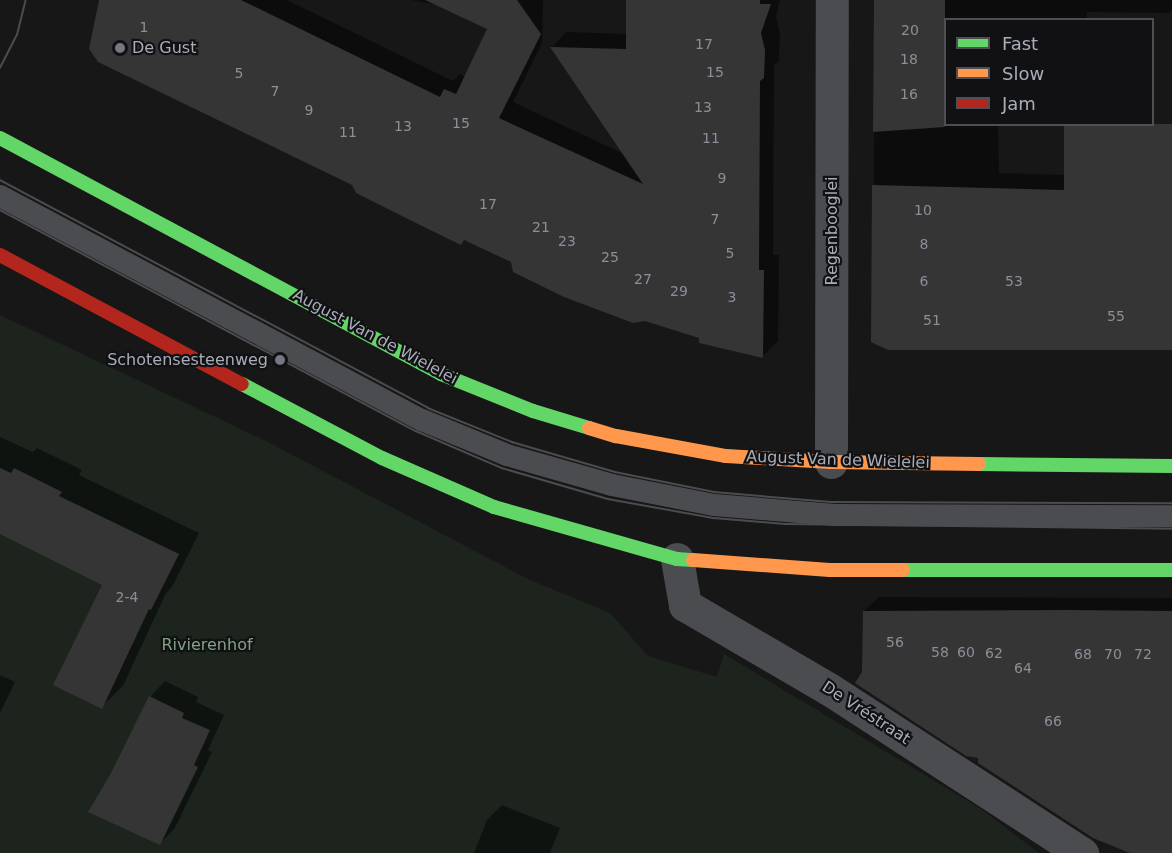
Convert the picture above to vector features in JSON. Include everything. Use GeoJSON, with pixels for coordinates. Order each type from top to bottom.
{"type":"FeatureCollection","features":[{"type":"Feature","properties":{"kind":"main road","name":"August Van de Wielelei"},"geometry":{"type":"LineString","coordinates":[[0,138],[135,208],[441,374],[533,411],[615,435],[705,452],[831,462],[1172,466]]}},
{"type":"Feature","properties":{"kind":"main road"},"geometry":{"type":"LineString","coordinates":[[0,255],[382,458],[494,507],[677,559],[830,570],[1172,570]]}},
{"type":"Feature","properties":{"kind":"street","name":"Regenbooglei"},"geometry":{"type":"LineString","coordinates":[[831,462],[832,0]]}},
{"type":"Feature","properties":{"kind":"street","name":"De Vréstraat"},"geometry":{"type":"LineString","coordinates":[[677,559],[685,605],[829,689],[1082,853]]}},
{"type":"Feature","properties":{"kind":"lane"},"geometry":{"type":"LineString","coordinates":[[0,196],[422,420],[507,454],[612,485],[714,505],[835,515],[1172,516]]}},
{"type":"Feature","properties":{"kind":"green space","name":"Rivierenhof"},"geometry":{"type":"Polygon","coordinates":[[[0,315],[266,441],[528,579],[610,613],[648,656],[717,677],[724,654],[981,809],[1039,853],[0,853],[0,315]]]}},
{"type":"Feature","properties":{"kind":"building"},"geometry":{"type":"Polygon","coordinates":[[[99,0],[241,0],[440,97],[444,89],[456,94],[487,29],[425,0],[517,0],[541,34],[499,118],[643,184],[550,47],[626,49],[626,0],[760,0],[760,4],[771,4],[761,33],[765,50],[764,78],[760,81],[759,270],[764,270],[763,358],[699,343],[699,338],[645,321],[633,323],[564,297],[513,272],[511,262],[464,240],[461,245],[356,193],[352,185],[98,62],[89,49],[99,0]]]}},
{"type":"Feature","properties":{"kind":"building"},"geometry":{"type":"Polygon","coordinates":[[[874,0],[945,0],[945,127],[873,132],[874,0]]]}},
{"type":"Feature","properties":{"kind":"building"},"geometry":{"type":"Polygon","coordinates":[[[1172,124],[1172,350],[888,350],[871,342],[872,185],[1064,190],[1064,126],[1172,124]]]}},
{"type":"Feature","properties":{"kind":"building"},"geometry":{"type":"Polygon","coordinates":[[[0,468],[11,473],[14,468],[62,492],[59,496],[179,554],[151,610],[149,609],[102,709],[53,685],[102,585],[0,534],[0,468]]]}},
{"type":"Feature","properties":{"kind":"building"},"geometry":{"type":"Polygon","coordinates":[[[863,611],[1172,611],[1172,853],[1130,853],[1093,838],[978,763],[978,758],[966,756],[855,683],[862,672],[863,611]]]}},
{"type":"Feature","properties":{"kind":"building"},"geometry":{"type":"Polygon","coordinates":[[[149,696],[184,713],[182,718],[210,730],[194,765],[198,767],[160,845],[88,812],[110,775],[149,696]]]}},
{"type":"Feature","properties":{"kind":"tram line"},"geometry":{"type":"LineString","coordinates":[[0,68],[17,35],[26,0]]}},
{"type":"Feature","properties":{"kind":"tram line"},"geometry":{"type":"LineString","coordinates":[[0,180],[428,408],[512,442],[615,472],[714,492],[831,502],[1172,503]]}},
{"type":"Feature","properties":{"kind":"tram line"},"geometry":{"type":"LineString","coordinates":[[0,210],[416,431],[502,468],[608,499],[714,518],[785,524],[1172,529]]}},
{"type":"Feature","properties":{"kind":"traffic: fast"},"geometry":{"type":"LineString","coordinates":[[0,138],[441,374],[533,411],[589,428]]}},
{"type":"Feature","properties":{"kind":"traffic: fast"},"geometry":{"type":"LineString","coordinates":[[242,384],[382,458],[494,507],[677,559],[693,560]]}},
{"type":"Feature","properties":{"kind":"traffic: fast"},"geometry":{"type":"LineString","coordinates":[[979,464],[1172,466]]}},
{"type":"Feature","properties":{"kind":"traffic: fast"},"geometry":{"type":"LineString","coordinates":[[903,570],[1172,570]]}},
{"type":"Feature","properties":{"kind":"traffic: slow"},"geometry":{"type":"LineString","coordinates":[[589,428],[616,436],[726,456],[831,462],[979,464]]}},
{"type":"Feature","properties":{"kind":"traffic: slow"},"geometry":{"type":"LineString","coordinates":[[693,560],[830,570],[903,570]]}},
{"type":"Feature","properties":{"kind":"traffic: jam"},"geometry":{"type":"LineString","coordinates":[[0,255],[242,384]]}},
{"type":"Feature","properties":{"kind":"place","name":"De Gust"},"geometry":{"type":"Point","coordinates":[120,48]}},
{"type":"Feature","properties":{"kind":"place","name":"Schotensesteenweg"},"geometry":{"type":"Point","coordinates":[280,360]}}]}
